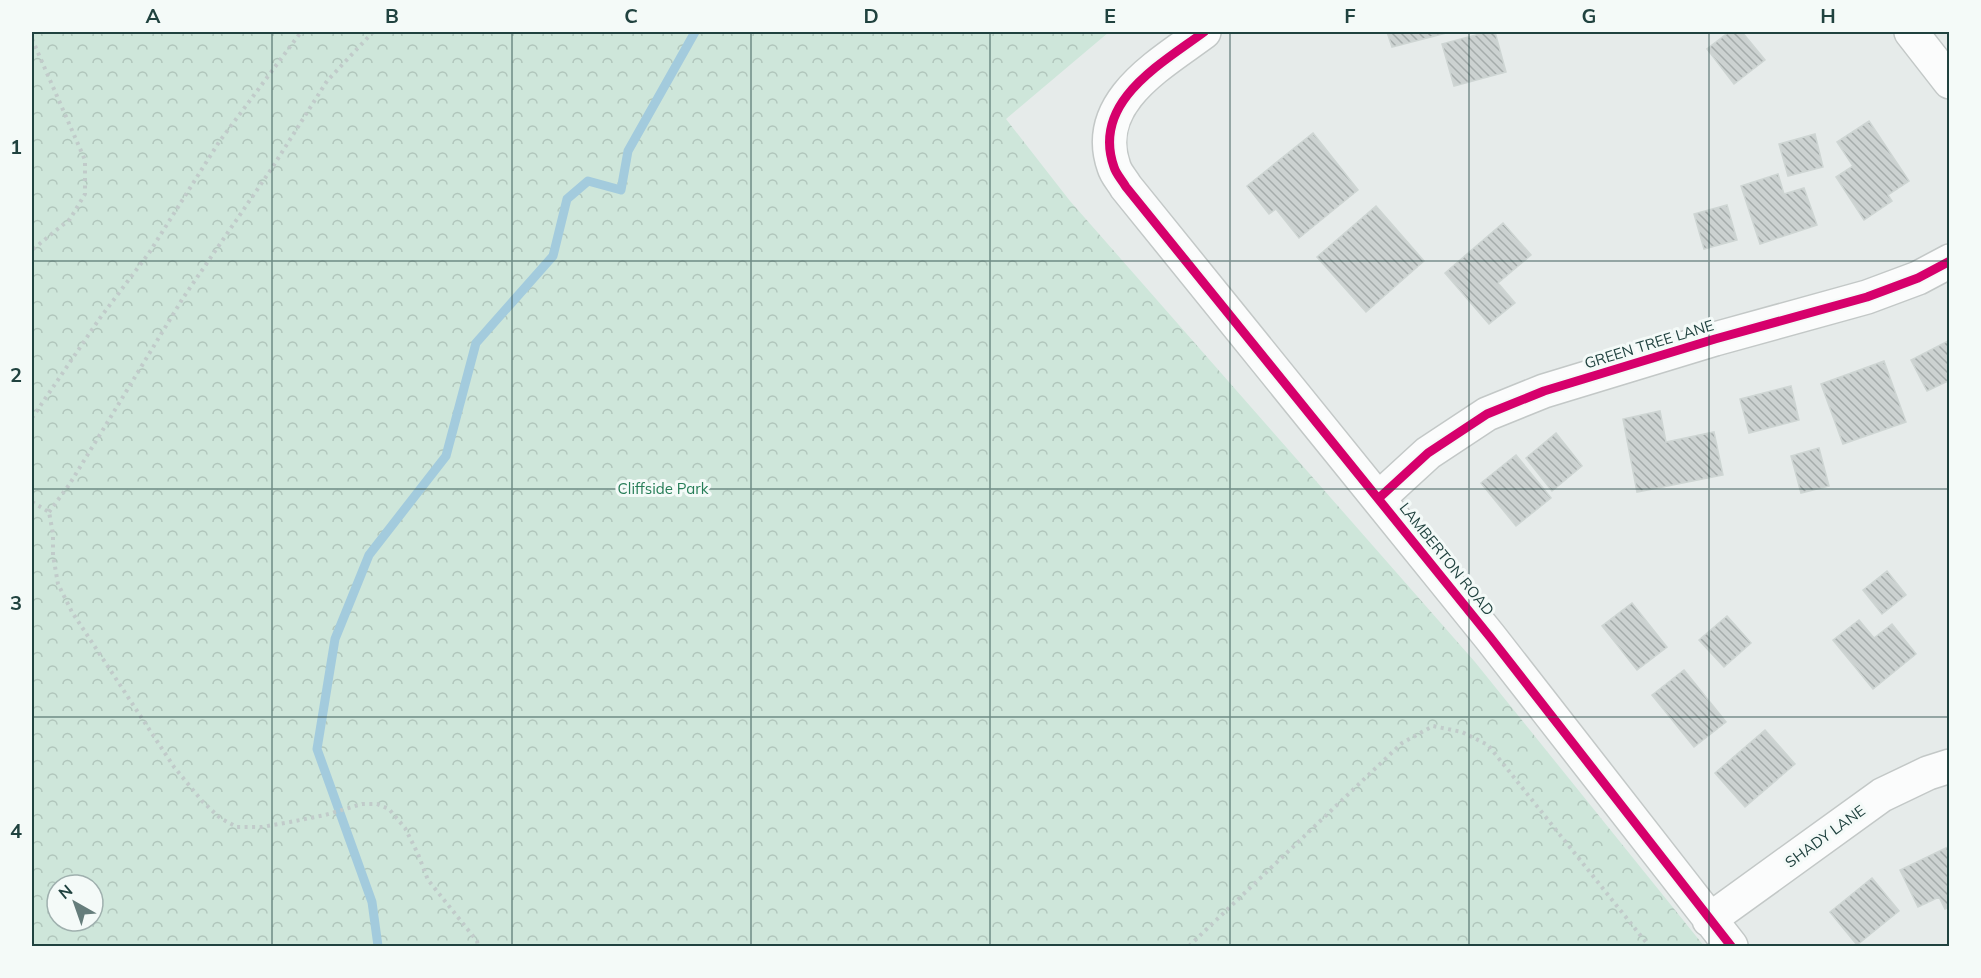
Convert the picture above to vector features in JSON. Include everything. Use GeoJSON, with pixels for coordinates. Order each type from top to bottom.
{"type":"FeatureCollection","features":[{"type":"Feature","properties":{"kind":"street","name":"LAMBERTON ROAD"},"geometry":{"type":"LineString","coordinates":[[1204,32],[1142,78],[1125,98],[1109,130],[1109,149],[1114,169],[1126,187],[1490,637],[1731,946]]}},
{"type":"Feature","properties":{"kind":"street"},"geometry":{"type":"LineString","coordinates":[[1911,32],[1950,82]]}},
{"type":"Feature","properties":{"kind":"street","name":"GREEN TREE LANE"},"geometry":{"type":"LineString","coordinates":[[1379,498],[1428,453],[1487,414],[1565,384],[1867,297],[1918,278],[1950,261]]}},
{"type":"Feature","properties":{"kind":"street","name":"SHADY LANE"},"geometry":{"type":"LineString","coordinates":[[1709,920],[1882,795],[1928,773],[1950,766]]}},
{"type":"Feature","properties":{"kind":"path"},"geometry":{"type":"LineString","coordinates":[[32,418],[100,318],[149,253],[219,142],[301,32]]}},
{"type":"Feature","properties":{"kind":"path"},"geometry":{"type":"LineString","coordinates":[[373,32],[327,81],[272,168],[189,288],[87,457],[49,512],[53,534],[53,555],[58,584],[72,612],[174,767],[203,802],[220,818],[237,827],[262,827],[325,816],[362,804],[377,804],[389,809],[405,828],[428,880],[477,941],[478,946]]}},
{"type":"Feature","properties":{"kind":"path"},"geometry":{"type":"LineString","coordinates":[[32,39],[85,160],[85,194],[70,219],[32,250]]}},
{"type":"Feature","properties":{"kind":"path"},"geometry":{"type":"LineString","coordinates":[[32,502],[49,512]]}},
{"type":"Feature","properties":{"kind":"path"},"geometry":{"type":"LineString","coordinates":[[1189,946],[1402,743],[1433,726],[1462,732],[1488,745],[1649,946]]}},
{"type":"Feature","properties":{"kind":"green space","name":"Cliffside Park"},"geometry":{"type":"Polygon","coordinates":[[[32,32],[1109,32],[1006,119],[1070,201],[1475,662],[1704,946],[32,946],[32,32]]]}},
{"type":"Feature","properties":{"kind":"building"},"geometry":{"type":"Polygon","coordinates":[[[1387,32],[1450,32],[1392,47],[1387,32]]]}},
{"type":"Feature","properties":{"kind":"building"},"geometry":{"type":"Polygon","coordinates":[[[1495,32],[1506,72],[1454,86],[1442,44],[1495,32]]]}},
{"type":"Feature","properties":{"kind":"building"},"geometry":{"type":"Polygon","coordinates":[[[1729,32],[1742,32],[1765,60],[1734,84],[1707,49],[1729,32]]]}},
{"type":"Feature","properties":{"kind":"building"},"geometry":{"type":"Polygon","coordinates":[[[1869,121],[1909,181],[1888,195],[1892,201],[1864,220],[1836,177],[1853,166],[1837,142],[1869,121]]]}},
{"type":"Feature","properties":{"kind":"building"},"geometry":{"type":"Polygon","coordinates":[[[1313,133],[1358,190],[1299,238],[1276,209],[1269,214],[1247,186],[1313,133]]]}},
{"type":"Feature","properties":{"kind":"building"},"geometry":{"type":"Polygon","coordinates":[[[1815,134],[1823,167],[1788,176],[1779,144],[1815,134]]]}},
{"type":"Feature","properties":{"kind":"building"},"geometry":{"type":"Polygon","coordinates":[[[1778,174],[1784,194],[1804,188],[1817,225],[1760,244],[1741,186],[1778,174]]]}},
{"type":"Feature","properties":{"kind":"building"},"geometry":{"type":"Polygon","coordinates":[[[1727,205],[1737,240],[1704,249],[1694,214],[1727,205]]]}},
{"type":"Feature","properties":{"kind":"building"},"geometry":{"type":"Polygon","coordinates":[[[1376,206],[1424,261],[1366,312],[1317,257],[1376,206]]]}},
{"type":"Feature","properties":{"kind":"building"},"geometry":{"type":"Polygon","coordinates":[[[1503,223],[1531,255],[1498,283],[1515,303],[1489,324],[1445,273],[1503,223]]]}},
{"type":"Feature","properties":{"kind":"building"},"geometry":{"type":"Polygon","coordinates":[[[1950,340],[1950,380],[1927,391],[1911,360],[1950,340]]]}},
{"type":"Feature","properties":{"kind":"building"},"geometry":{"type":"Polygon","coordinates":[[[1884,361],[1906,422],[1843,444],[1821,384],[1884,361]]]}},
{"type":"Feature","properties":{"kind":"building"},"geometry":{"type":"Polygon","coordinates":[[[1791,386],[1799,420],[1749,433],[1740,399],[1791,386]]]}},
{"type":"Feature","properties":{"kind":"building"},"geometry":{"type":"Polygon","coordinates":[[[1660,411],[1666,442],[1714,432],[1723,475],[1637,492],[1623,419],[1660,411]]]}},
{"type":"Feature","properties":{"kind":"building"},"geometry":{"type":"Polygon","coordinates":[[[1556,433],[1582,466],[1552,491],[1526,458],[1556,433]]]}},
{"type":"Feature","properties":{"kind":"building"},"geometry":{"type":"Polygon","coordinates":[[[1819,448],[1829,486],[1801,493],[1791,456],[1819,448]]]}},
{"type":"Feature","properties":{"kind":"building"},"geometry":{"type":"Polygon","coordinates":[[[1516,455],[1551,498],[1516,526],[1481,483],[1516,455]]]}},
{"type":"Feature","properties":{"kind":"building"},"geometry":{"type":"Polygon","coordinates":[[[1887,571],[1906,595],[1882,614],[1863,590],[1887,571]]]}},
{"type":"Feature","properties":{"kind":"building"},"geometry":{"type":"Polygon","coordinates":[[[1632,603],[1667,647],[1637,670],[1602,626],[1632,603]]]}},
{"type":"Feature","properties":{"kind":"building"},"geometry":{"type":"Polygon","coordinates":[[[1727,616],[1751,643],[1724,667],[1699,640],[1727,616]]]}},
{"type":"Feature","properties":{"kind":"building"},"geometry":{"type":"Polygon","coordinates":[[[1859,620],[1874,638],[1892,624],[1916,654],[1873,689],[1833,640],[1859,620]]]}},
{"type":"Feature","properties":{"kind":"building"},"geometry":{"type":"Polygon","coordinates":[[[1684,670],[1726,722],[1694,747],[1652,695],[1684,670]]]}},
{"type":"Feature","properties":{"kind":"building"},"geometry":{"type":"Polygon","coordinates":[[[1765,730],[1795,764],[1745,807],[1715,773],[1765,730]]]}},
{"type":"Feature","properties":{"kind":"building"},"geometry":{"type":"Polygon","coordinates":[[[1950,846],[1950,907],[1945,909],[1939,897],[1918,907],[1900,870],[1950,846]]]}},
{"type":"Feature","properties":{"kind":"building"},"geometry":{"type":"Polygon","coordinates":[[[1872,878],[1899,911],[1857,945],[1830,912],[1872,878]]]}},
{"type":"Feature","properties":{"kind":"waterway"},"geometry":{"type":"LineString","coordinates":[[378,946],[372,902],[317,749],[335,639],[369,555],[446,456],[476,343],[553,256],[567,199],[588,181],[621,190],[628,151],[695,32]]}},
{"type":"Feature","properties":{"kind":"cycle path"},"geometry":{"type":"LineString","coordinates":[[1204,32],[1151,72],[1134,87],[1121,104],[1112,123],[1110,144],[1116,172],[1490,637],[1731,946]]}},
{"type":"Feature","properties":{"kind":"cycle path"},"geometry":{"type":"LineString","coordinates":[[1379,498],[1428,453],[1487,414],[1544,391],[1715,339],[1867,297],[1918,278],[1950,261]]}}]}
